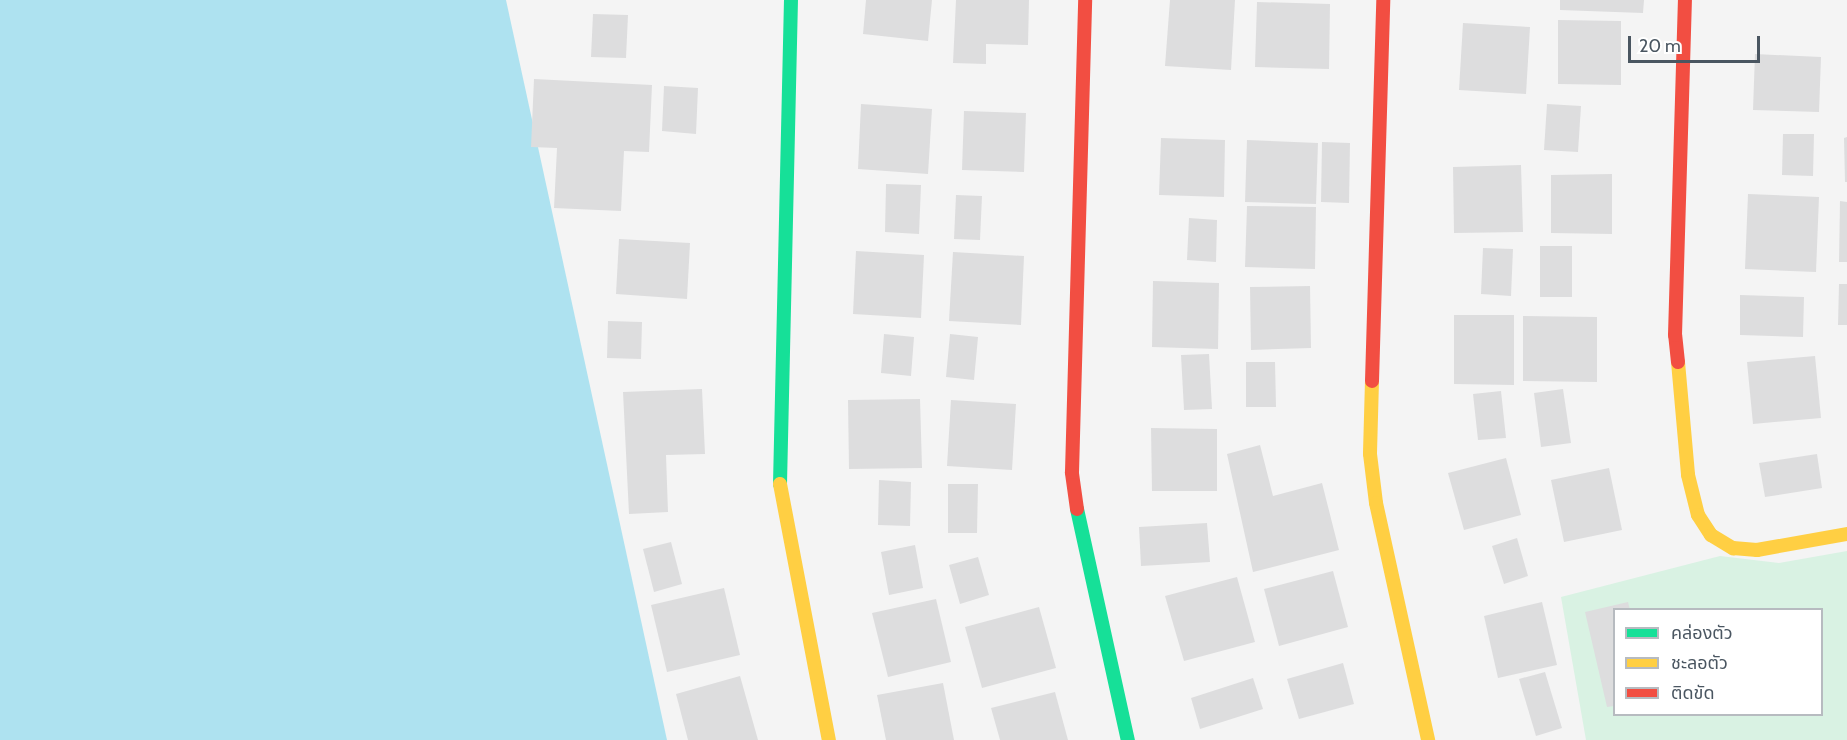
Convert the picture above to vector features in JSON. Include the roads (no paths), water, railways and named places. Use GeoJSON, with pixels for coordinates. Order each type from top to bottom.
{"type":"FeatureCollection","features":[{"type":"Feature","properties":{"kind":"street"},"geometry":{"type":"LineString","coordinates":[[791,0],[780,493],[829,740]]}},
{"type":"Feature","properties":{"kind":"street"},"geometry":{"type":"LineString","coordinates":[[1085,0],[1072,472],[1081,538],[1128,740]]}},
{"type":"Feature","properties":{"kind":"street"},"geometry":{"type":"LineString","coordinates":[[1383,0],[1370,454],[1379,514],[1428,740]]}},
{"type":"Feature","properties":{"kind":"street"},"geometry":{"type":"LineString","coordinates":[[1685,0],[1675,335],[1684,445],[1698,515],[1712,535],[1733,548],[1757,550],[1847,534]]}},
{"type":"Feature","properties":{"kind":"water"},"geometry":{"type":"Polygon","coordinates":[[[0,0],[506,0],[667,740],[0,740],[0,0]]]}}]}
